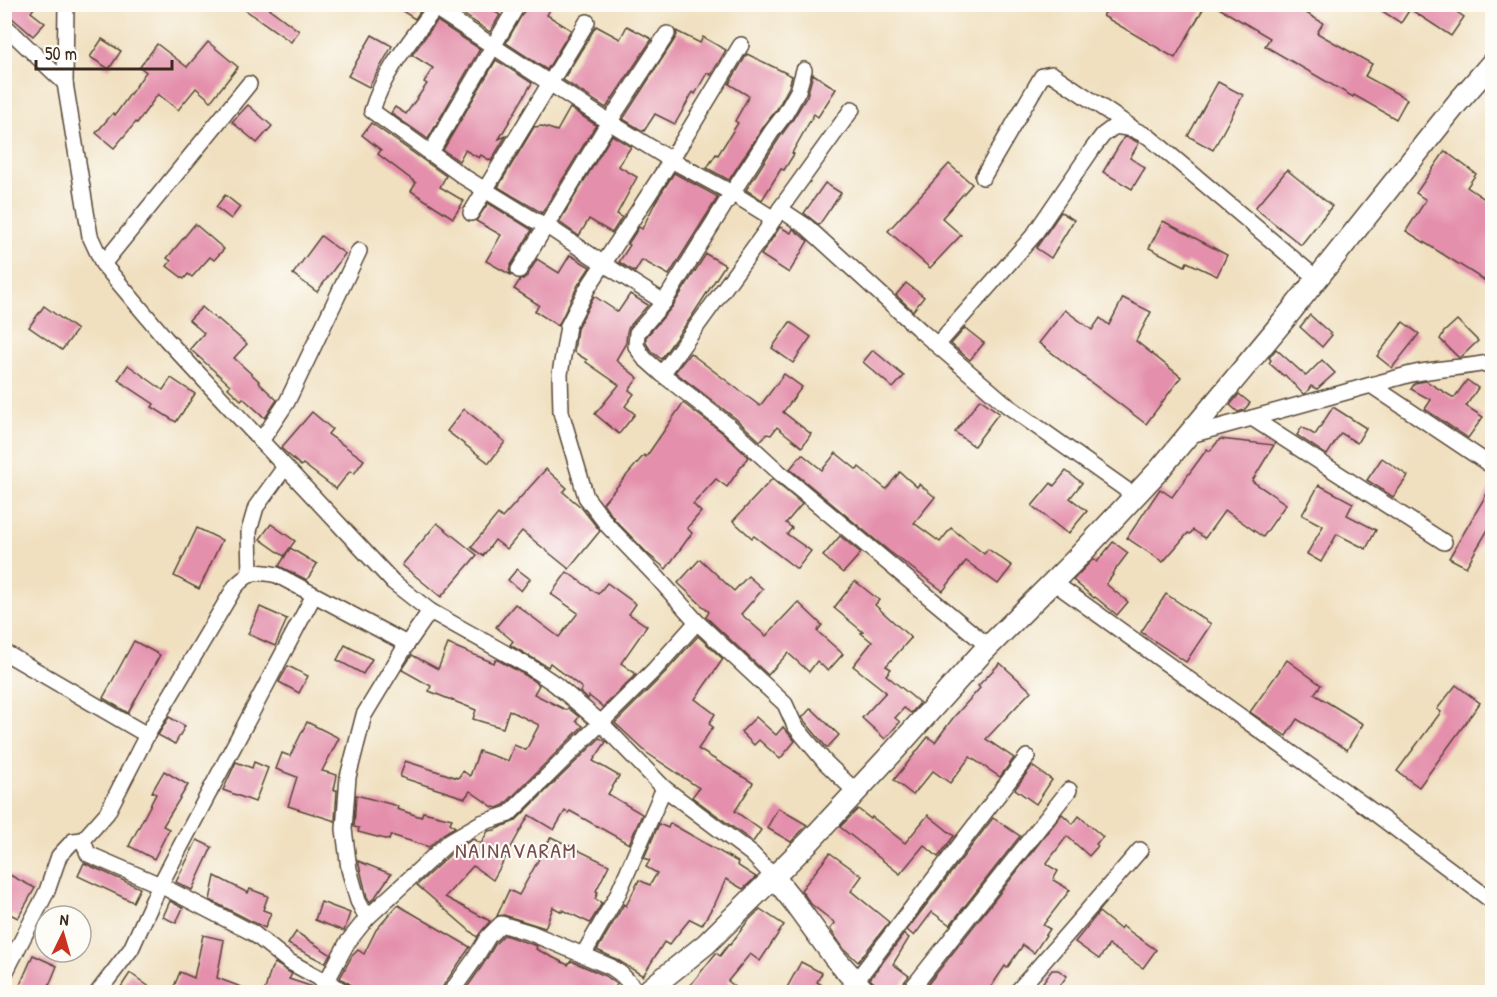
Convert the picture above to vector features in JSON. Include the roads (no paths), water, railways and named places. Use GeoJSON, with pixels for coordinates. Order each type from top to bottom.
{"type":"FeatureCollection","features":[{"type":"Feature","properties":{"kind":"main road"},"geometry":{"type":"LineString","coordinates":[[650,990],[706,944],[810,842],[989,646],[1135,496],[1187,437],[1492,63]]}},
{"type":"Feature","properties":{"kind":"main road"},"geometry":{"type":"LineString","coordinates":[[774,877],[834,957],[860,987]]}},
{"type":"Feature","properties":{"kind":"street"},"geometry":{"type":"LineString","coordinates":[[66,4],[65,83],[90,236],[104,264],[166,339],[393,582],[430,611],[530,667],[555,684],[600,723],[664,788],[752,854],[774,877]]}},
{"type":"Feature","properties":{"kind":"street"},"geometry":{"type":"LineString","coordinates":[[430,153],[518,4]]}},
{"type":"Feature","properties":{"kind":"street"},"geometry":{"type":"LineString","coordinates":[[664,302],[547,226],[485,190],[372,111],[376,97],[397,58],[436,6],[609,122],[671,160],[732,193],[807,227],[1008,406],[1135,496]]}},
{"type":"Feature","properties":{"kind":"street"},"geometry":{"type":"LineString","coordinates":[[471,213],[587,22]]}},
{"type":"Feature","properties":{"kind":"street"},"geometry":{"type":"LineString","coordinates":[[4,25],[65,83]]}},
{"type":"Feature","properties":{"kind":"street"},"geometry":{"type":"LineString","coordinates":[[519,270],[609,122],[667,34]]}},
{"type":"Feature","properties":{"kind":"street"},"geometry":{"type":"LineString","coordinates":[[741,45],[671,160],[587,289],[568,326],[560,374],[561,412],[586,497],[609,526],[697,622],[785,704],[795,726],[825,762],[856,792]]}},
{"type":"Feature","properties":{"kind":"street"},"geometry":{"type":"LineString","coordinates":[[804,70],[798,91],[785,114],[732,193],[664,302],[637,333],[636,346],[644,358],[662,374],[729,426],[780,473],[989,646]]}},
{"type":"Feature","properties":{"kind":"street"},"geometry":{"type":"LineString","coordinates":[[983,177],[1042,76],[1052,74],[1149,137],[1317,278]]}},
{"type":"Feature","properties":{"kind":"street"},"geometry":{"type":"LineString","coordinates":[[104,264],[249,84]]}},
{"type":"Feature","properties":{"kind":"street"},"geometry":{"type":"LineString","coordinates":[[662,374],[852,109]]}},
{"type":"Feature","properties":{"kind":"street"},"geometry":{"type":"LineString","coordinates":[[937,345],[1033,236],[1103,135],[1115,126],[1134,129]]}},
{"type":"Feature","properties":{"kind":"street"},"geometry":{"type":"LineString","coordinates":[[261,441],[287,402],[359,251]]}},
{"type":"Feature","properties":{"kind":"street"},"geometry":{"type":"LineString","coordinates":[[1187,437],[1429,370],[1492,362]]}},
{"type":"Feature","properties":{"kind":"street"},"geometry":{"type":"LineString","coordinates":[[1371,385],[1492,466]]}},
{"type":"Feature","properties":{"kind":"street"},"geometry":{"type":"LineString","coordinates":[[1252,418],[1444,542]]}},
{"type":"Feature","properties":{"kind":"street"},"geometry":{"type":"LineString","coordinates":[[250,575],[249,531],[256,507],[285,467]]}},
{"type":"Feature","properties":{"kind":"street"},"geometry":{"type":"LineString","coordinates":[[4,975],[47,891],[59,856],[73,841],[83,840],[107,813],[147,735],[235,587],[245,577],[260,571],[277,575],[407,644]]}},
{"type":"Feature","properties":{"kind":"street"},"geometry":{"type":"LineString","coordinates":[[1053,582],[1364,805],[1492,901]]}},
{"type":"Feature","properties":{"kind":"street"},"geometry":{"type":"LineString","coordinates":[[98,993],[131,949],[160,885],[314,595]]}},
{"type":"Feature","properties":{"kind":"street"},"geometry":{"type":"LineString","coordinates":[[367,918],[358,901],[349,869],[344,829],[348,777],[364,715],[430,611]]}},
{"type":"Feature","properties":{"kind":"street"},"geometry":{"type":"LineString","coordinates":[[323,987],[347,943],[367,918],[450,841],[481,823],[508,814],[654,670],[697,622]]}},
{"type":"Feature","properties":{"kind":"street"},"geometry":{"type":"LineString","coordinates":[[4,652],[147,735]]}},
{"type":"Feature","properties":{"kind":"street"},"geometry":{"type":"LineString","coordinates":[[860,987],[1027,757]]}},
{"type":"Feature","properties":{"kind":"street"},"geometry":{"type":"LineString","coordinates":[[583,955],[617,896],[664,788]]}},
{"type":"Feature","properties":{"kind":"street"},"geometry":{"type":"LineString","coordinates":[[909,993],[1069,790]]}},
{"type":"Feature","properties":{"kind":"street"},"geometry":{"type":"LineString","coordinates":[[83,840],[88,854],[160,885],[253,933],[323,987],[345,993]]}},
{"type":"Feature","properties":{"kind":"street"},"geometry":{"type":"LineString","coordinates":[[1017,993],[1140,850]]}},
{"type":"Feature","properties":{"kind":"street"},"geometry":{"type":"LineString","coordinates":[[451,993],[488,937],[501,924],[531,933],[611,967],[650,990]]}},
{"type":"Feature","properties":{"kind":"district","name":"NAINAVARAM"},"geometry":{"type":"Point","coordinates":[516,850]}}]}
